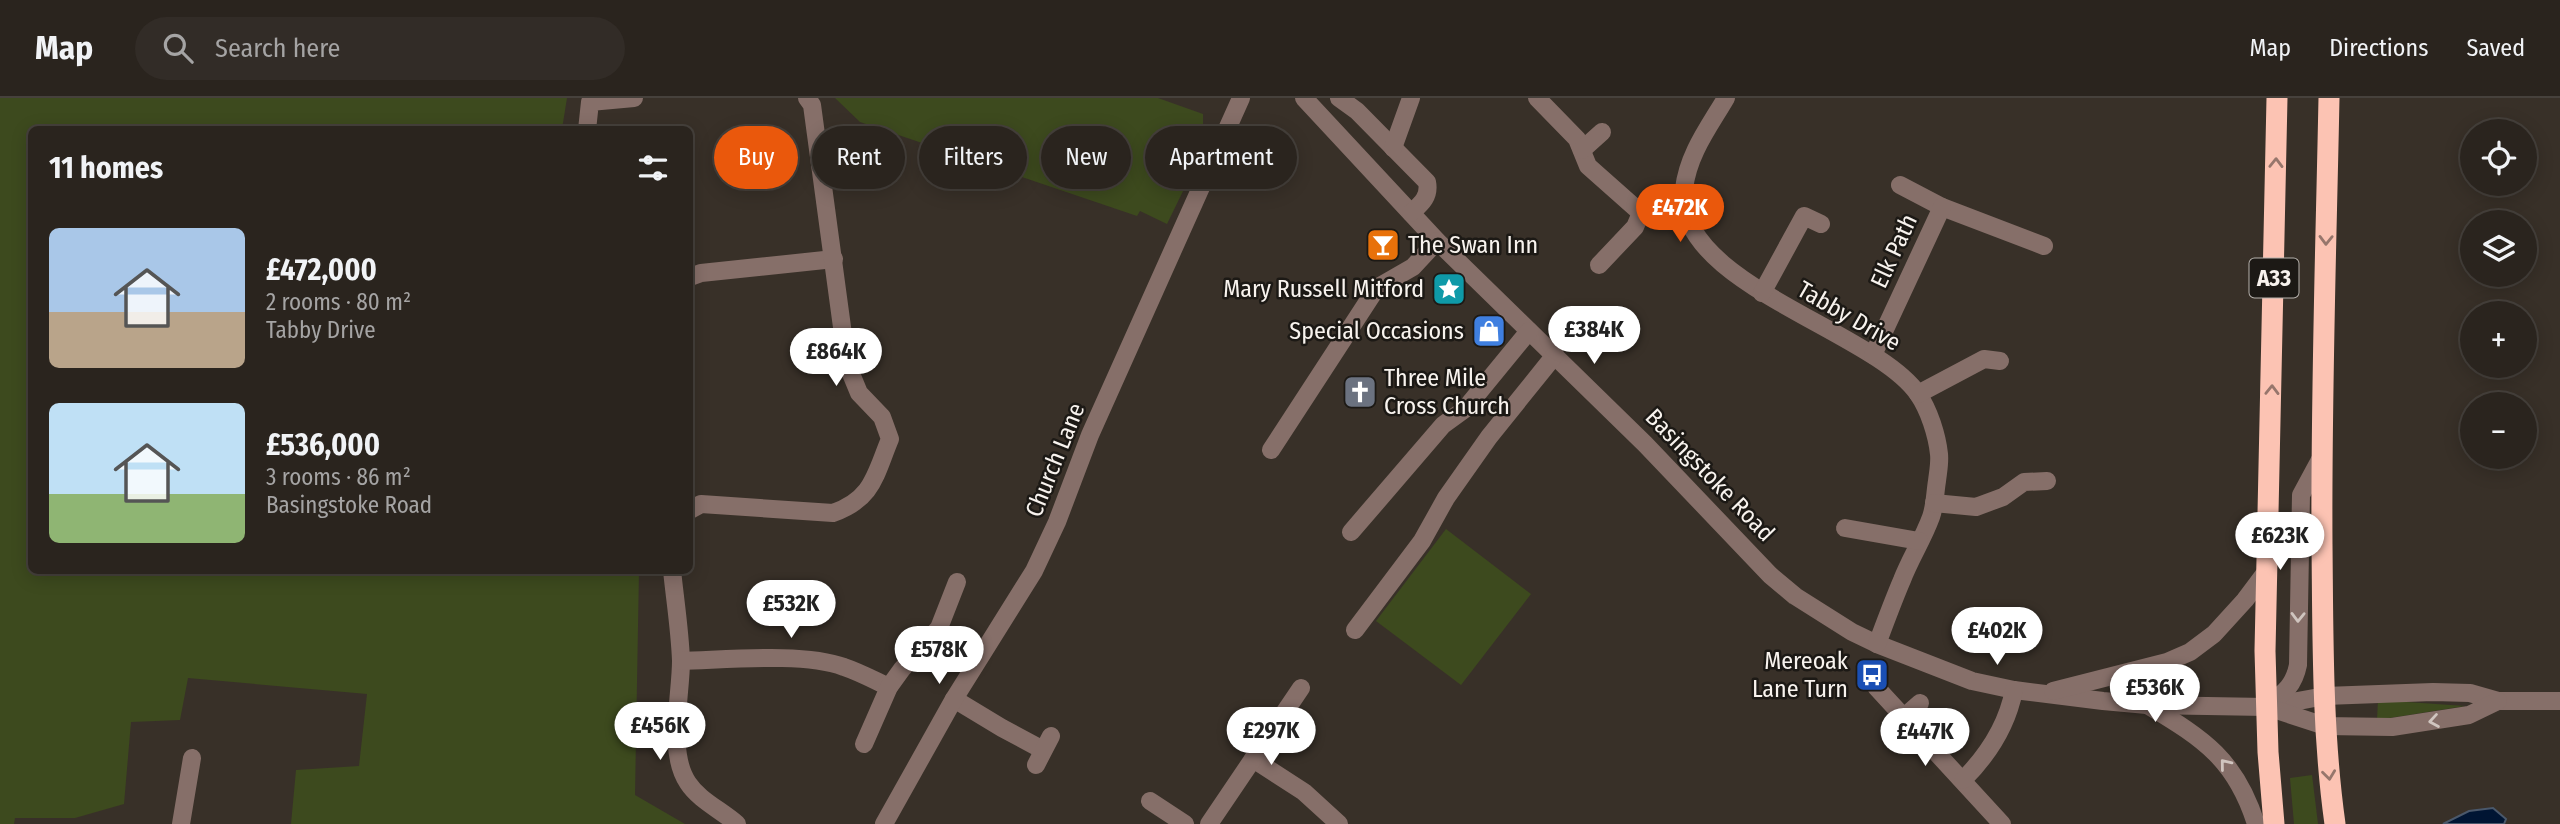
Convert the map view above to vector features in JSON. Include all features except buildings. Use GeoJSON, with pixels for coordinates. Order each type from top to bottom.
{"type":"FeatureCollection","features":[{"type":"Feature","properties":{"kind":"highway","name":"A33"},"geometry":{"type":"LineString","coordinates":[[2274,824],[2266,707],[2266,572],[2277,98]]}},
{"type":"Feature","properties":{"kind":"highway","name":"A33"},"geometry":{"type":"LineString","coordinates":[[2329,98],[2322,456],[2325,726],[2335,824]]}},
{"type":"Feature","properties":{"kind":"street"},"geometry":{"type":"LineString","coordinates":[[587,126],[590,102],[634,98]]}},
{"type":"Feature","properties":{"kind":"street"},"geometry":{"type":"LineString","coordinates":[[693,509],[701,505],[833,513],[853,506],[869,490],[890,439],[882,417],[859,393],[847,363],[812,105],[807,98]]}},
{"type":"Feature","properties":{"kind":"street","name":"Church Lane"},"geometry":{"type":"LineString","coordinates":[[884,824],[954,699],[1016,603],[1040,559],[1090,435],[1241,98]]}},
{"type":"Feature","properties":{"kind":"street","name":"Basingstoke Road"},"geometry":{"type":"LineString","coordinates":[[1304,98],[1437,241],[1555,355],[1770,575],[1815,609],[1877,644],[1962,678],[2014,690],[2147,705],[2266,707],[2325,696],[2470,693],[2498,701]]}},
{"type":"Feature","properties":{"kind":"street"},"geometry":{"type":"LineString","coordinates":[[1318,113],[1339,98],[1357,111],[1427,182],[1429,190],[1426,199],[1411,213]]}},
{"type":"Feature","properties":{"kind":"street"},"geometry":{"type":"LineString","coordinates":[[1393,148],[1411,98]]}},
{"type":"Feature","properties":{"kind":"street"},"geometry":{"type":"LineString","coordinates":[[1537,98],[1577,139],[1588,166],[1641,213],[1660,215],[1685,209],[1684,190],[1692,155],[1726,98]]}},
{"type":"Feature","properties":{"kind":"street"},"geometry":{"type":"LineString","coordinates":[[1583,149],[1602,132]]}},
{"type":"Feature","properties":{"kind":"street","name":"Elk Path"},"geometry":{"type":"LineString","coordinates":[[1900,186],[1942,206],[2044,246]]}},
{"type":"Feature","properties":{"kind":"street","name":"Elk Path"},"geometry":{"type":"LineString","coordinates":[[1873,355],[1942,206]]}},
{"type":"Feature","properties":{"kind":"street","name":"Tabby Drive"},"geometry":{"type":"LineString","coordinates":[[1685,209],[1698,237],[1713,253],[1762,293],[1873,355],[1898,373],[1918,394],[1931,422],[1939,456],[1931,517],[1877,644]]}},
{"type":"Feature","properties":{"kind":"street"},"geometry":{"type":"LineString","coordinates":[[1600,265],[1635,227],[1641,213]]}},
{"type":"Feature","properties":{"kind":"street"},"geometry":{"type":"LineString","coordinates":[[1762,293],[1804,216],[1821,224]]}},
{"type":"Feature","properties":{"kind":"street"},"geometry":{"type":"LineString","coordinates":[[1271,450],[1372,295],[1380,286],[1413,267],[1437,241]]}},
{"type":"Feature","properties":{"kind":"street"},"geometry":{"type":"LineString","coordinates":[[693,276],[834,260]]}},
{"type":"Feature","properties":{"kind":"street"},"geometry":{"type":"LineString","coordinates":[[1351,532],[1443,425],[1465,409],[1530,331]]}},
{"type":"Feature","properties":{"kind":"street"},"geometry":{"type":"LineString","coordinates":[[1354,630],[1422,541],[1446,498],[1489,437],[1555,355]]}},
{"type":"Feature","properties":{"kind":"street"},"geometry":{"type":"LineString","coordinates":[[1918,394],[1984,359],[2000,361]]}},
{"type":"Feature","properties":{"kind":"street"},"geometry":{"type":"LineString","coordinates":[[2266,707],[2290,689],[2295,680],[2298,665],[2301,495],[2322,456]]}},
{"type":"Feature","properties":{"kind":"street"},"geometry":{"type":"LineString","coordinates":[[1934,503],[1976,507],[2003,496],[2024,482],[2048,481]]}},
{"type":"Feature","properties":{"kind":"street"},"geometry":{"type":"LineString","coordinates":[[1845,528],[1919,541]]}},
{"type":"Feature","properties":{"kind":"street"},"geometry":{"type":"LineString","coordinates":[[2047,693],[2167,662],[2190,652],[2214,634],[2266,572]]}},
{"type":"Feature","properties":{"kind":"street"},"geometry":{"type":"LineString","coordinates":[[673,574],[681,661],[677,729],[679,759],[687,782],[701,797],[737,824]]}},
{"type":"Feature","properties":{"kind":"street"},"geometry":{"type":"LineString","coordinates":[[864,744],[889,687],[939,628],[957,582]]}},
{"type":"Feature","properties":{"kind":"street"},"geometry":{"type":"LineString","coordinates":[[681,661],[786,659],[820,662],[842,666],[889,687]]}},
{"type":"Feature","properties":{"kind":"street"},"geometry":{"type":"LineString","coordinates":[[1876,687],[2003,824]]}},
{"type":"Feature","properties":{"kind":"street"},"geometry":{"type":"LineString","coordinates":[[1209,824],[1300,688]]}},
{"type":"Feature","properties":{"kind":"street"},"geometry":{"type":"LineString","coordinates":[[1963,780],[1978,765],[1999,735],[2010,709],[2014,690]]}},
{"type":"Feature","properties":{"kind":"street"},"geometry":{"type":"LineString","coordinates":[[954,699],[1043,750]]}},
{"type":"Feature","properties":{"kind":"street"},"geometry":{"type":"LineString","coordinates":[[2498,701],[2560,701]]}},
{"type":"Feature","properties":{"kind":"street","name":"Basingstoke Road"},"geometry":{"type":"LineString","coordinates":[[2266,707],[2325,726],[2392,727],[2469,715],[2498,701]]}},
{"type":"Feature","properties":{"kind":"street"},"geometry":{"type":"LineString","coordinates":[[1904,717],[1920,703]]}},
{"type":"Feature","properties":{"kind":"street"},"geometry":{"type":"LineString","coordinates":[[2147,705],[2193,733],[2226,764],[2236,778],[2256,824]]}},
{"type":"Feature","properties":{"kind":"street"},"geometry":{"type":"LineString","coordinates":[[181,824],[192,758]]}},
{"type":"Feature","properties":{"kind":"street"},"geometry":{"type":"LineString","coordinates":[[1253,759],[1304,792],[1339,824]]}},
{"type":"Feature","properties":{"kind":"street"},"geometry":{"type":"LineString","coordinates":[[1150,801],[1185,824]]}},
{"type":"Feature","properties":{"kind":"green space"},"geometry":{"type":"Polygon","coordinates":[[[0,98],[567,98],[562,126],[28,126],[28,574],[639,574],[635,795],[685,824],[291,824],[296,770],[359,766],[367,694],[188,678],[180,720],[131,722],[124,804],[75,818],[15,818],[14,824],[0,824],[0,98]]]}},
{"type":"Feature","properties":{"kind":"green space"},"geometry":{"type":"Polygon","coordinates":[[[835,98],[1158,98],[1203,114],[1203,126],[1145,126],[1145,189],[1184,189],[1167,224],[1140,211],[1137,216],[1057,189],[1131,189],[1131,126],[1041,126],[1041,183],[1027,179],[1027,126],[919,126],[919,142],[905,137],[905,126],[872,126],[860,122],[835,98]]]}},
{"type":"Feature","properties":{"kind":"green space"},"geometry":{"type":"Polygon","coordinates":[[[1446,529],[1531,594],[1461,685],[1376,621],[1446,529]]]}},
{"type":"Feature","properties":{"kind":"green space"},"geometry":{"type":"Polygon","coordinates":[[[2378,700],[2465,706],[2377,720],[2378,700]]]}},
{"type":"Feature","properties":{"kind":"green space"},"geometry":{"type":"Polygon","coordinates":[[[2312,775],[2318,824],[2294,824],[2290,778],[2312,775]]]}},
{"type":"Feature","properties":{"kind":"water"},"geometry":{"type":"Polygon","coordinates":[[[2493,808],[2506,819],[2504,824],[2443,824],[2469,811],[2493,808]]]}},
{"type":"Feature","properties":{"kind":"place","name":"The Swan Inn"},"geometry":{"type":"Point","coordinates":[1383,245]}},
{"type":"Feature","properties":{"kind":"place","name":"Mary Russell Mitford"},"geometry":{"type":"Point","coordinates":[1449,289]}},
{"type":"Feature","properties":{"kind":"place","name":"Special Occasions"},"geometry":{"type":"Point","coordinates":[1489,331]}},
{"type":"Feature","properties":{"kind":"place","name":"Three Mile Cross Church"},"geometry":{"type":"Point","coordinates":[1360,392]}},
{"type":"Feature","properties":{"kind":"place","name":"Mereoak Lane Turn"},"geometry":{"type":"Point","coordinates":[1872,675]}}]}
